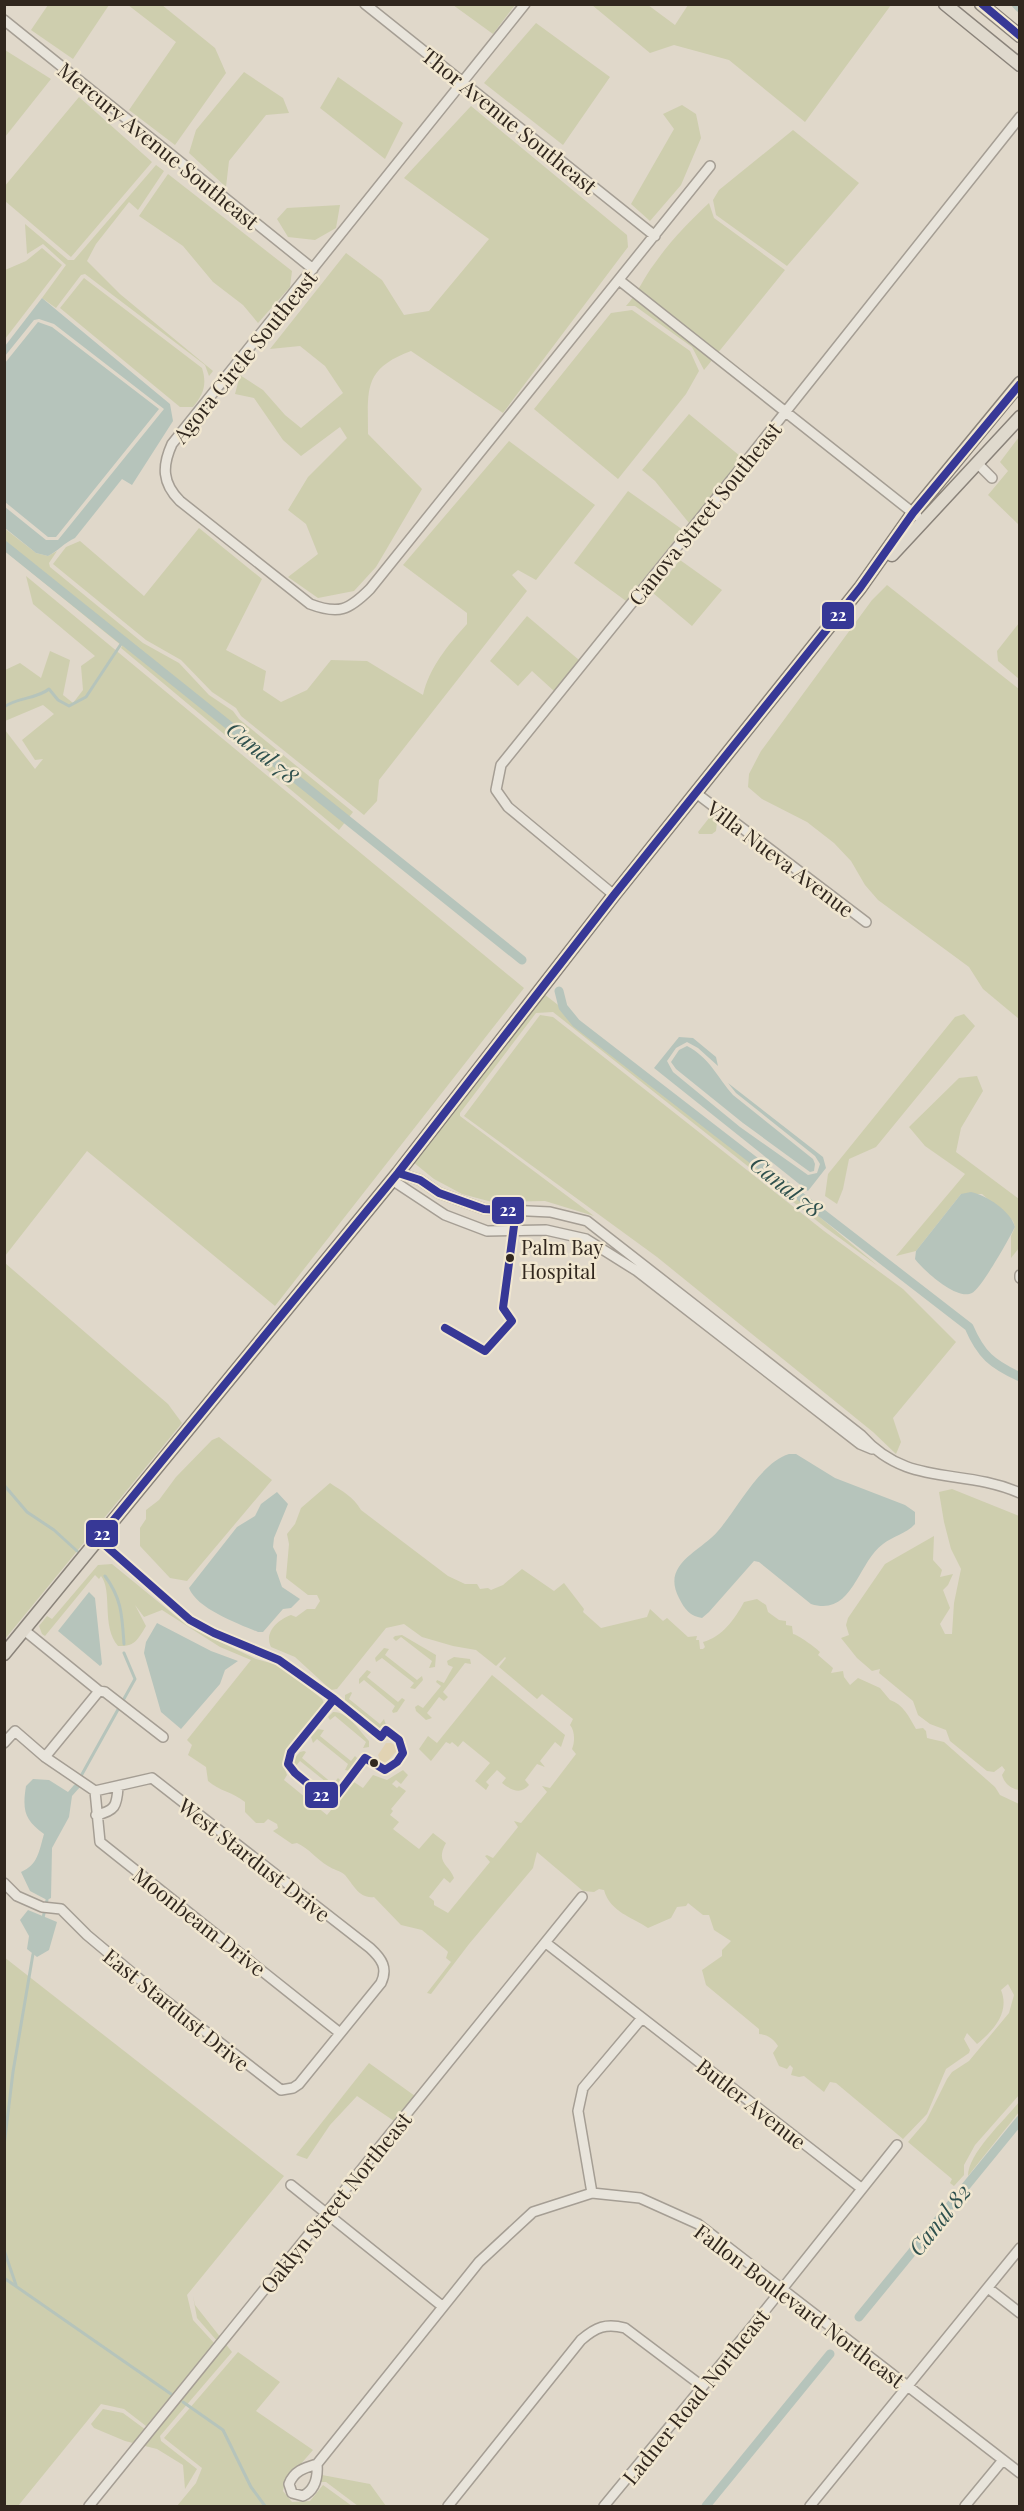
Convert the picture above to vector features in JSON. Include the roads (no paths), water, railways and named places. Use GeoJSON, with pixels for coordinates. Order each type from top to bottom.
{"type":"FeatureCollection","features":[{"type":"Feature","properties":{"kind":"main road"},"geometry":{"type":"LineString","coordinates":[[945,4],[1020,65]]}},
{"type":"Feature","properties":{"kind":"main road"},"geometry":{"type":"LineString","coordinates":[[981,4],[1020,36]]}},
{"type":"Feature","properties":{"kind":"main road"},"geometry":{"type":"LineString","coordinates":[[4,1654],[395,1177],[614,895],[918,517],[1020,383]]}},
{"type":"Feature","properties":{"kind":"main road"},"geometry":{"type":"LineString","coordinates":[[978,464],[972,454],[972,449],[1005,407],[1010,395]]}},
{"type":"Feature","properties":{"kind":"main road"},"geometry":{"type":"LineString","coordinates":[[918,517],[978,464],[1020,417]]}},
{"type":"Feature","properties":{"kind":"street","name":"Thor Avenue Southeast"},"geometry":{"type":"LineString","coordinates":[[365,4],[655,236]]}},
{"type":"Feature","properties":{"kind":"street","name":"Agora Circle Southeast"},"geometry":{"type":"LineString","coordinates":[[525,4],[172,444],[165,459],[165,478],[170,491],[180,501],[310,604],[327,610],[343,609],[357,602],[370,589],[710,166]]}},
{"type":"Feature","properties":{"kind":"street","name":"Mercury Avenue Southeast"},"geometry":{"type":"LineString","coordinates":[[4,20],[313,269]]}},
{"type":"Feature","properties":{"kind":"street","name":"Canova Street Southeast"},"geometry":{"type":"LineString","coordinates":[[614,895],[508,807],[496,790],[501,765],[1020,117]]}},
{"type":"Feature","properties":{"kind":"street"},"geometry":{"type":"LineString","coordinates":[[619,280],[918,517]]}},
{"type":"Feature","properties":{"kind":"street"},"geometry":{"type":"LineString","coordinates":[[978,464],[992,478]]}},
{"type":"Feature","properties":{"kind":"street","name":"Villa Nueva Avenue"},"geometry":{"type":"LineString","coordinates":[[696,793],[866,922]]}},
{"type":"Feature","properties":{"kind":"street"},"geometry":{"type":"LineString","coordinates":[[395,1177],[420,1180],[439,1193],[484,1209],[550,1212],[587,1221],[894,1463],[922,1473],[977,1479],[1020,1493]]}},
{"type":"Feature","properties":{"kind":"street"},"geometry":{"type":"LineString","coordinates":[[395,1177],[445,1215],[487,1231],[546,1230],[586,1239],[637,1271],[860,1444],[874,1449]]}},
{"type":"Feature","properties":{"kind":"street"},"geometry":{"type":"LineString","coordinates":[[24,1630],[99,1691],[164,1737]]}},
{"type":"Feature","properties":{"kind":"street"},"geometry":{"type":"LineString","coordinates":[[45,1757],[99,1691]]}},
{"type":"Feature","properties":{"kind":"street"},"geometry":{"type":"LineString","coordinates":[[4,1743],[15,1731],[45,1757],[94,1791]]}},
{"type":"Feature","properties":{"kind":"street","name":"West Stardust Drive"},"geometry":{"type":"LineString","coordinates":[[94,1791],[152,1778],[380,1956],[385,1967],[381,1983],[340,2033]]}},
{"type":"Feature","properties":{"kind":"street"},"geometry":{"type":"LineString","coordinates":[[96,1815],[112,1809],[117,1803],[118,1787]]}},
{"type":"Feature","properties":{"kind":"street","name":"Moonbeam Drive"},"geometry":{"type":"LineString","coordinates":[[94,1791],[100,1842],[340,2033]]}},
{"type":"Feature","properties":{"kind":"street","name":"East Stardust Drive"},"geometry":{"type":"LineString","coordinates":[[4,1883],[17,1896],[47,1907],[61,1909],[128,1970],[276,2088],[286,2090],[299,2084],[340,2033]]}},
{"type":"Feature","properties":{"kind":"street","name":"Oaklyn Street Northeast"},"geometry":{"type":"LineString","coordinates":[[89,2506],[582,1898]]}},
{"type":"Feature","properties":{"kind":"street","name":"Butler Avenue"},"geometry":{"type":"LineString","coordinates":[[546,1943],[861,2188]]}},
{"type":"Feature","properties":{"kind":"street"},"geometry":{"type":"LineString","coordinates":[[592,2193],[578,2111],[583,2088],[642,2018]]}},
{"type":"Feature","properties":{"kind":"street","name":"Ladner Road Northeast"},"geometry":{"type":"LineString","coordinates":[[604,2506],[897,2145]]}},
{"type":"Feature","properties":{"kind":"street"},"geometry":{"type":"LineString","coordinates":[[291,2185],[442,2306]]}},
{"type":"Feature","properties":{"kind":"street","name":"Fallon Boulevard Northeast"},"geometry":{"type":"LineString","coordinates":[[317,2464],[479,2262],[533,2212],[592,2193],[639,2198],[698,2224],[1020,2473]]}},
{"type":"Feature","properties":{"kind":"street"},"geometry":{"type":"LineString","coordinates":[[810,2506],[1020,2248]]}},
{"type":"Feature","properties":{"kind":"street"},"geometry":{"type":"LineString","coordinates":[[988,2288],[1020,2313]]}},
{"type":"Feature","properties":{"kind":"street"},"geometry":{"type":"LineString","coordinates":[[448,2506],[581,2340],[595,2329],[613,2325],[625,2328],[702,2386]]}},
{"type":"Feature","properties":{"kind":"street"},"geometry":{"type":"LineString","coordinates":[[965,2506],[1002,2460]]}},
{"type":"Feature","properties":{"kind":"waterway"},"geometry":{"type":"LineString","coordinates":[[1016,4],[1020,8]]}},
{"type":"Feature","properties":{"kind":"waterway","name":"Canal 78"},"geometry":{"type":"LineString","coordinates":[[4,545],[522,960]]}},
{"type":"Feature","properties":{"kind":"waterway"},"geometry":{"type":"LineString","coordinates":[[4,707],[15,701],[39,695],[49,689],[58,700],[69,706],[86,697],[123,641]]}},
{"type":"Feature","properties":{"kind":"waterway","name":"Canal 78"},"geometry":{"type":"LineString","coordinates":[[559,991],[563,1007],[576,1023],[969,1327],[988,1358],[1020,1377]]}},
{"type":"Feature","properties":{"kind":"waterway"},"geometry":{"type":"LineString","coordinates":[[4,1485],[27,1512],[54,1530],[77,1551]]}},
{"type":"Feature","properties":{"kind":"waterway"},"geometry":{"type":"LineString","coordinates":[[105,1576],[118,1600],[122,1616],[124,1644]]}},
{"type":"Feature","properties":{"kind":"waterway"},"geometry":{"type":"LineString","coordinates":[[76,1785],[135,1679],[124,1653]]}},
{"type":"Feature","properties":{"kind":"waterway"},"geometry":{"type":"LineString","coordinates":[[43,1918],[47,1900]]}},
{"type":"Feature","properties":{"kind":"waterway"},"geometry":{"type":"LineString","coordinates":[[4,2146],[13,2072],[33,1954]]}},
{"type":"Feature","properties":{"kind":"waterway","name":"Canal 82"},"geometry":{"type":"LineString","coordinates":[[859,2317],[1020,2120]]}},
{"type":"Feature","properties":{"kind":"waterway"},"geometry":{"type":"LineString","coordinates":[[4,2250],[16,2285]]}},
{"type":"Feature","properties":{"kind":"waterway"},"geometry":{"type":"LineString","coordinates":[[4,2278],[171,2394]]}},
{"type":"Feature","properties":{"kind":"waterway","name":"Canal 82"},"geometry":{"type":"LineString","coordinates":[[706,2506],[830,2354]]}},
{"type":"Feature","properties":{"kind":"waterway"},"geometry":{"type":"LineString","coordinates":[[183,2402],[223,2430],[251,2487],[265,2506]]}},
{"type":"Feature","properties":{"kind":"place","name":"Palm Bay Hospital"},"geometry":{"type":"Point","coordinates":[510,1258]}}]}
